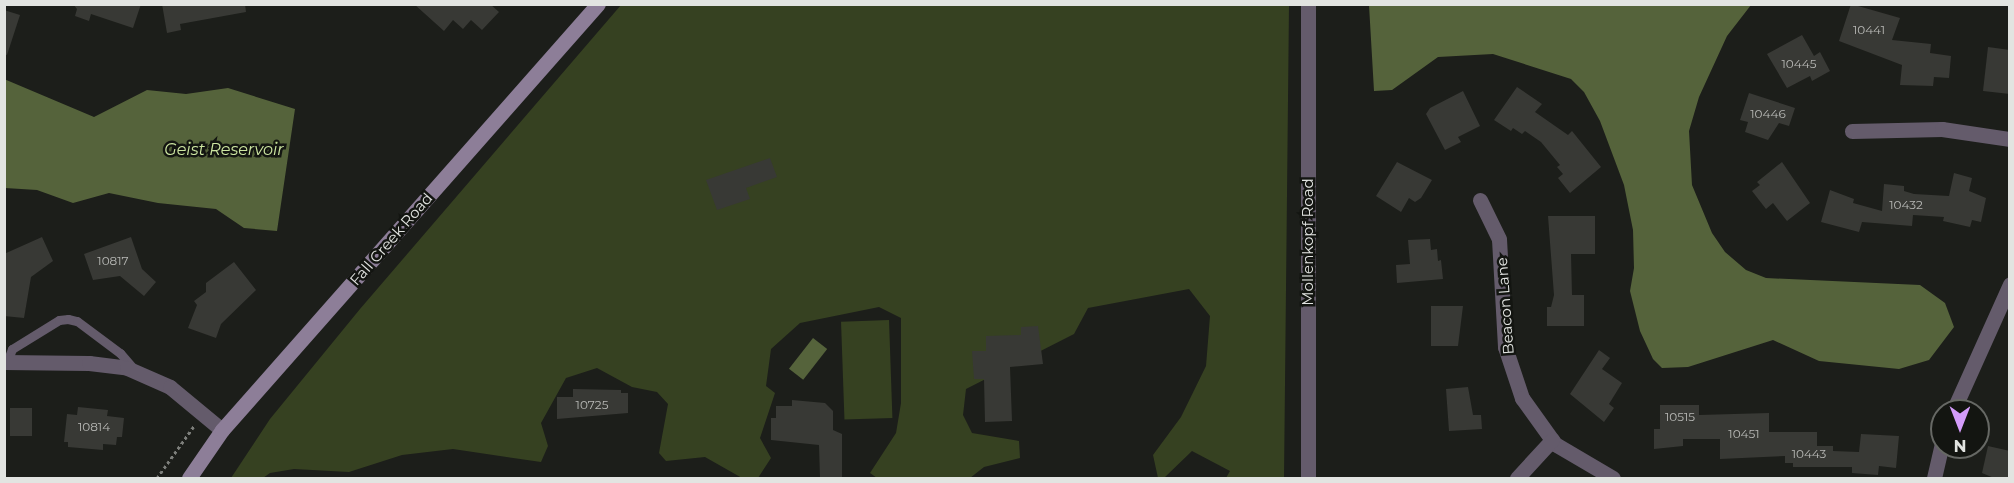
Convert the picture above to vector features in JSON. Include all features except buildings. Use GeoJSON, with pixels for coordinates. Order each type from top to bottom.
{"type":"FeatureCollection","features":[{"type":"Feature","properties":{"kind":"main road","name":"Fall Creek Road"},"geometry":{"type":"LineString","coordinates":[[189,478],[222,430],[598,4]]}},
{"type":"Feature","properties":{"kind":"street","name":"Mollenkopf Road"},"geometry":{"type":"LineString","coordinates":[[1308,4],[1308,478]]}},
{"type":"Feature","properties":{"kind":"street"},"geometry":{"type":"LineString","coordinates":[[1852,131],[1942,129],[2010,139]]}},
{"type":"Feature","properties":{"kind":"street","name":"Beacon Lane"},"geometry":{"type":"LineString","coordinates":[[1480,200],[1494,225],[1502,254],[1504,331],[1509,365],[1526,406],[1552,440],[1576,459],[1613,478]]}},
{"type":"Feature","properties":{"kind":"street"},"geometry":{"type":"LineString","coordinates":[[1958,399],[2010,284]]}},
{"type":"Feature","properties":{"kind":"street"},"geometry":{"type":"LineString","coordinates":[[6,362],[89,363],[135,371],[170,387],[222,430]]}},
{"type":"Feature","properties":{"kind":"street"},"geometry":{"type":"LineString","coordinates":[[1517,478],[1552,440]]}},
{"type":"Feature","properties":{"kind":"street"},"geometry":{"type":"LineString","coordinates":[[1934,478],[1938,459]]}},
{"type":"Feature","properties":{"kind":"lane"},"geometry":{"type":"LineString","coordinates":[[6,362],[17,346],[59,320],[68,319],[77,321],[120,353],[135,371]]}},
{"type":"Feature","properties":{"kind":"path"},"geometry":{"type":"LineString","coordinates":[[157,478],[193,426]]}},
{"type":"Feature","properties":{"kind":"shaded area"},"geometry":{"type":"Polygon","coordinates":[[[621,5],[1289,5],[1284,478],[1226,478],[1230,471],[1192,451],[1164,478],[1158,478],[1153,455],[1181,417],[1206,366],[1210,316],[1189,289],[1088,308],[1074,334],[966,389],[963,415],[972,433],[1019,441],[1020,458],[984,467],[970,478],[877,478],[870,473],[896,433],[901,403],[901,318],[879,307],[800,323],[771,349],[766,386],[775,393],[760,438],[771,458],[758,478],[742,478],[705,457],[666,461],[659,453],[668,404],[657,392],[632,387],[597,368],[566,378],[541,423],[548,446],[541,462],[453,449],[402,455],[349,472],[294,469],[270,473],[263,478],[231,478],[270,419],[360,309],[621,5]]]}},
{"type":"Feature","properties":{"kind":"shaded area"},"geometry":{"type":"Polygon","coordinates":[[[889,320],[892,418],[844,420],[841,322],[889,320]]]}},
{"type":"Feature","properties":{"kind":"water"},"geometry":{"type":"Polygon","coordinates":[[[1369,5],[1751,5],[1727,36],[1699,97],[1689,131],[1692,185],[1712,233],[1725,252],[1746,270],[1766,278],[1920,285],[1945,303],[1954,327],[1929,360],[1899,369],[1819,361],[1773,340],[1688,367],[1662,368],[1653,359],[1640,331],[1630,291],[1634,268],[1633,230],[1624,185],[1600,121],[1584,92],[1571,79],[1493,54],[1438,57],[1392,90],[1374,91],[1369,5]]]}},
{"type":"Feature","properties":{"kind":"water","name":"Geist Reservoir"},"geometry":{"type":"Polygon","coordinates":[[[4,79],[94,117],[147,90],[186,94],[228,88],[295,109],[277,231],[244,228],[216,209],[158,203],[109,193],[73,203],[37,190],[5,188],[4,79]]]}},
{"type":"Feature","properties":{"kind":"water"},"geometry":{"type":"Polygon","coordinates":[[[813,338],[827,349],[803,380],[789,369],[813,338]]]}}]}
